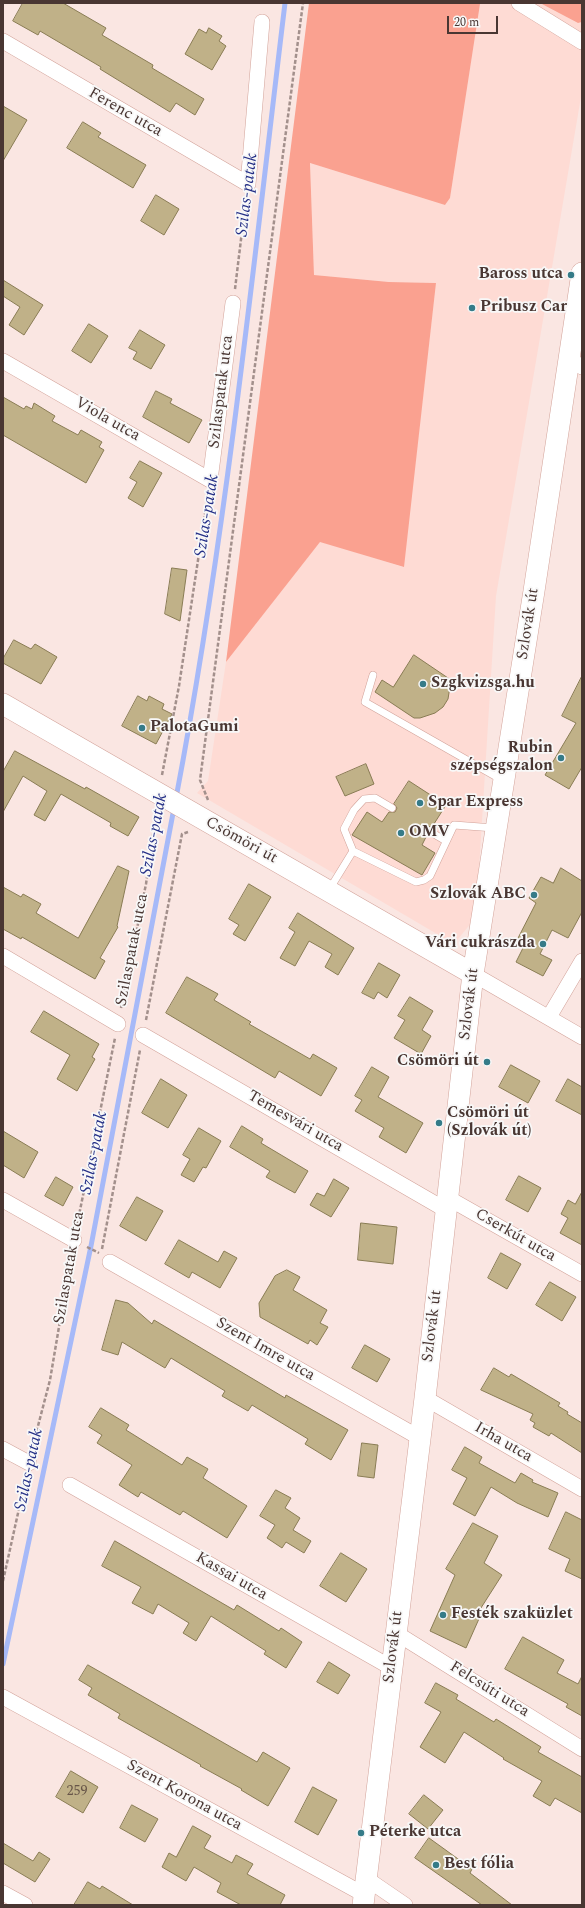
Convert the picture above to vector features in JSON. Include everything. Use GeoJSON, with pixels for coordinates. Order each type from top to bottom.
{"type":"FeatureCollection","features":[{"type":"Feature","properties":{"kind":"main road","name":"Szlovák út"},"geometry":{"type":"LineString","coordinates":[[365,1893],[425,1398],[473,974],[496,828],[576,363],[582,273]]}},
{"type":"Feature","properties":{"kind":"main road","name":"Csömöri út"},"geometry":{"type":"LineString","coordinates":[[3,704],[158,803],[206,821],[329,890],[473,974]]}},
{"type":"Feature","properties":{"kind":"street"},"geometry":{"type":"LineString","coordinates":[[519,3],[582,42]]}},
{"type":"Feature","properties":{"kind":"street"},"geometry":{"type":"LineString","coordinates":[[248,184],[262,22]]}},
{"type":"Feature","properties":{"kind":"street","name":"Ferenc utca"},"geometry":{"type":"LineString","coordinates":[[3,41],[248,184]]}},
{"type":"Feature","properties":{"kind":"street","name":"Szilaspatak utca"},"geometry":{"type":"LineString","coordinates":[[210,480],[233,303]]}},
{"type":"Feature","properties":{"kind":"street","name":"Viola utca"},"geometry":{"type":"LineString","coordinates":[[3,361],[210,480]]}},
{"type":"Feature","properties":{"kind":"street"},"geometry":{"type":"LineString","coordinates":[[3,956],[118,1024]]}},
{"type":"Feature","properties":{"kind":"street"},"geometry":{"type":"LineString","coordinates":[[549,1017],[582,961]]}},
{"type":"Feature","properties":{"kind":"street","name":"Csömöri út"},"geometry":{"type":"LineString","coordinates":[[473,974],[582,1037]]}},
{"type":"Feature","properties":{"kind":"street","name":"Temesvári utca"},"geometry":{"type":"LineString","coordinates":[[143,1035],[447,1204]]}},
{"type":"Feature","properties":{"kind":"street"},"geometry":{"type":"LineString","coordinates":[[3,1200],[74,1240]]}},
{"type":"Feature","properties":{"kind":"street","name":"Cserkút utca"},"geometry":{"type":"LineString","coordinates":[[447,1204],[582,1274]]}},
{"type":"Feature","properties":{"kind":"street","name":"Szent Imre utca"},"geometry":{"type":"LineString","coordinates":[[105,1258],[420,1438]]}},
{"type":"Feature","properties":{"kind":"street","name":"Irha utca"},"geometry":{"type":"LineString","coordinates":[[425,1398],[582,1489]]}},
{"type":"Feature","properties":{"kind":"street"},"geometry":{"type":"LineString","coordinates":[[3,1449],[29,1464]]}},
{"type":"Feature","properties":{"kind":"street","name":"Kassai utca"},"geometry":{"type":"LineString","coordinates":[[70,1485],[392,1668]]}},
{"type":"Feature","properties":{"kind":"street","name":"Felcsúti utca"},"geometry":{"type":"LineString","coordinates":[[396,1633],[582,1749]]}},
{"type":"Feature","properties":{"kind":"street","name":"Szent Korona utca"},"geometry":{"type":"LineString","coordinates":[[6,1698],[365,1893]]}},
{"type":"Feature","properties":{"kind":"street"},"geometry":{"type":"LineString","coordinates":[[3,1893],[25,1905]]}},
{"type":"Feature","properties":{"kind":"street"},"geometry":{"type":"LineString","coordinates":[[365,1893],[405,1905]]}},
{"type":"Feature","properties":{"kind":"lane"},"geometry":{"type":"LineString","coordinates":[[374,675],[365,702],[504,781]]}},
{"type":"Feature","properties":{"kind":"lane"},"geometry":{"type":"LineString","coordinates":[[392,808],[375,798],[364,799],[354,810],[344,829],[353,851],[416,882],[424,880],[430,876],[454,825],[496,828]]}},
{"type":"Feature","properties":{"kind":"lane"},"geometry":{"type":"LineString","coordinates":[[429,831],[446,841]]}},
{"type":"Feature","properties":{"kind":"lane"},"geometry":{"type":"LineString","coordinates":[[329,890],[353,851]]}},
{"type":"Feature","properties":{"kind":"path"},"geometry":{"type":"LineString","coordinates":[[105,1258],[143,1035],[182,834],[206,821],[211,807],[200,780],[303,3]]}},
{"type":"Feature","properties":{"kind":"path"},"geometry":{"type":"LineString","coordinates":[[233,303],[248,184]]}},
{"type":"Feature","properties":{"kind":"path","name":"Szilaspatak utca"},"geometry":{"type":"LineString","coordinates":[[3,1581],[29,1464],[50,1380],[74,1240],[146,884],[158,803],[179,686],[210,480]]}},
{"type":"Feature","properties":{"kind":"shaded area"},"geometry":{"type":"Polygon","coordinates":[[[309,3],[480,4],[450,198],[445,205],[310,163],[314,275],[389,282],[436,283],[404,567],[320,542],[226,662],[309,3]]]}},
{"type":"Feature","properties":{"kind":"shaded area"},"geometry":{"type":"Polygon","coordinates":[[[480,3],[540,3],[578,23],[582,22],[582,91],[496,596],[476,917],[454,944],[197,793],[208,781],[226,662],[320,541],[403,567],[436,283],[389,282],[314,275],[310,163],[445,205],[450,198],[480,3]]]}},
{"type":"Feature","properties":{"kind":"shaded area"},"geometry":{"type":"Polygon","coordinates":[[[540,3],[582,3],[582,22],[578,23],[540,3]]]}},
{"type":"Feature","properties":{"kind":"building"},"geometry":{"type":"Polygon","coordinates":[[[23,3],[63,3],[106,28],[102,35],[153,65],[152,68],[204,99],[195,115],[176,103],[170,112],[100,69],[101,67],[40,31],[38,35],[13,21],[23,3]]]}},
{"type":"Feature","properties":{"kind":"building"},"geometry":{"type":"Polygon","coordinates":[[[209,28],[222,36],[219,41],[226,46],[212,70],[185,54],[199,29],[206,33],[209,28]]]}},
{"type":"Feature","properties":{"kind":"building"},"geometry":{"type":"Polygon","coordinates":[[[3,106],[27,120],[3,161],[3,106]]]}},
{"type":"Feature","properties":{"kind":"building"},"geometry":{"type":"Polygon","coordinates":[[[83,122],[101,133],[98,137],[146,165],[133,188],[67,148],[83,122]]]}},
{"type":"Feature","properties":{"kind":"building"},"geometry":{"type":"Polygon","coordinates":[[[156,195],[179,209],[164,235],[141,221],[156,195]]]}},
{"type":"Feature","properties":{"kind":"building"},"geometry":{"type":"Polygon","coordinates":[[[3,280],[43,305],[24,335],[9,325],[20,307],[3,296],[3,280]]]}},
{"type":"Feature","properties":{"kind":"building"},"geometry":{"type":"Polygon","coordinates":[[[89,324],[108,336],[91,363],[72,351],[89,324]]]}},
{"type":"Feature","properties":{"kind":"building"},"geometry":{"type":"Polygon","coordinates":[[[140,330],[165,345],[151,369],[133,359],[137,352],[129,348],[140,330]]]}},
{"type":"Feature","properties":{"kind":"building"},"geometry":{"type":"Polygon","coordinates":[[[156,391],[172,399],[170,403],[202,420],[189,443],[143,417],[156,391]]]}},
{"type":"Feature","properties":{"kind":"building"},"geometry":{"type":"Polygon","coordinates":[[[3,397],[24,409],[26,406],[32,409],[34,403],[55,416],[52,421],[78,435],[81,430],[102,442],[99,447],[104,450],[86,483],[3,435],[3,397]]]}},
{"type":"Feature","properties":{"kind":"building"},"geometry":{"type":"Polygon","coordinates":[[[140,461],[162,473],[143,507],[128,498],[137,482],[130,478],[140,461]]]}},
{"type":"Feature","properties":{"kind":"building"},"geometry":{"type":"Polygon","coordinates":[[[172,568],[187,570],[180,621],[165,614],[172,568]]]}},
{"type":"Feature","properties":{"kind":"building"},"geometry":{"type":"Polygon","coordinates":[[[14,640],[31,649],[35,644],[57,657],[41,684],[3,663],[3,659],[14,640]]]}},
{"type":"Feature","properties":{"kind":"building","name":"Szgkvizsga.hu"},"geometry":{"type":"Polygon","coordinates":[[[414,655],[451,680],[448,699],[443,707],[435,713],[420,718],[414,718],[375,692],[382,680],[393,687],[414,655]]]}},
{"type":"Feature","properties":{"kind":"building"},"geometry":{"type":"Polygon","coordinates":[[[582,676],[582,767],[569,789],[545,775],[576,723],[562,716],[582,676]]]}},
{"type":"Feature","properties":{"kind":"building"},"geometry":{"type":"Polygon","coordinates":[[[138,696],[147,701],[149,696],[164,704],[162,709],[172,714],[156,744],[122,726],[138,696]]]}},
{"type":"Feature","properties":{"kind":"building"},"geometry":{"type":"Polygon","coordinates":[[[15,751],[85,789],[86,787],[139,817],[128,836],[110,826],[111,823],[61,794],[45,821],[34,815],[47,791],[23,776],[3,812],[3,772],[15,751]]]}},
{"type":"Feature","properties":{"kind":"building"},"geometry":{"type":"Polygon","coordinates":[[[366,764],[374,784],[345,796],[336,777],[366,764]]]}},
{"type":"Feature","properties":{"kind":"building"},"geometry":{"type":"Polygon","coordinates":[[[409,781],[446,805],[432,827],[427,826],[425,829],[427,835],[422,845],[435,853],[422,875],[352,835],[367,812],[382,822],[389,812],[395,812],[397,808],[394,804],[409,781]]]}},
{"type":"Feature","properties":{"kind":"building"},"geometry":{"type":"Polygon","coordinates":[[[118,866],[129,871],[118,927],[100,958],[105,961],[95,979],[22,937],[21,939],[3,929],[3,887],[21,897],[23,894],[41,904],[36,913],[78,938],[118,866]]]}},
{"type":"Feature","properties":{"kind":"building"},"geometry":{"type":"Polygon","coordinates":[[[561,868],[582,881],[582,912],[568,938],[552,930],[540,954],[552,960],[543,976],[516,962],[524,946],[516,942],[536,903],[529,898],[541,877],[553,883],[561,868]]]}},
{"type":"Feature","properties":{"kind":"building"},"geometry":{"type":"Polygon","coordinates":[[[249,884],[271,897],[245,941],[233,934],[239,925],[229,919],[249,884]]]}},
{"type":"Feature","properties":{"kind":"building"},"geometry":{"type":"Polygon","coordinates":[[[298,913],[354,948],[338,975],[325,967],[332,954],[309,941],[295,966],[280,958],[295,932],[289,928],[298,913]]]}},
{"type":"Feature","properties":{"kind":"building"},"geometry":{"type":"Polygon","coordinates":[[[379,963],[400,975],[387,998],[378,992],[374,999],[362,993],[379,963]]]}},
{"type":"Feature","properties":{"kind":"building"},"geometry":{"type":"Polygon","coordinates":[[[187,977],[218,994],[214,1000],[251,1022],[249,1024],[310,1059],[313,1054],[337,1068],[321,1096],[279,1071],[275,1078],[166,1013],[187,977]]]}},
{"type":"Feature","properties":{"kind":"building"},"geometry":{"type":"Polygon","coordinates":[[[410,997],[433,1011],[422,1030],[431,1036],[421,1054],[394,1038],[405,1020],[398,1016],[410,997]]]}},
{"type":"Feature","properties":{"kind":"building"},"geometry":{"type":"Polygon","coordinates":[[[44,1011],[99,1044],[92,1057],[95,1059],[77,1091],[57,1079],[70,1055],[31,1032],[44,1011]]]}},
{"type":"Feature","properties":{"kind":"building"},"geometry":{"type":"Polygon","coordinates":[[[511,1065],[540,1081],[528,1103],[499,1087],[511,1065]]]}},
{"type":"Feature","properties":{"kind":"building"},"geometry":{"type":"Polygon","coordinates":[[[372,1067],[389,1077],[378,1097],[423,1123],[406,1153],[379,1137],[384,1128],[355,1111],[362,1100],[355,1096],[372,1067]]]}},
{"type":"Feature","properties":{"kind":"building"},"geometry":{"type":"Polygon","coordinates":[[[161,1079],[187,1095],[168,1128],[142,1113],[161,1079]]]}},
{"type":"Feature","properties":{"kind":"building"},"geometry":{"type":"Polygon","coordinates":[[[568,1079],[582,1087],[582,1115],[556,1101],[568,1079]]]}},
{"type":"Feature","properties":{"kind":"building"},"geometry":{"type":"Polygon","coordinates":[[[242,1126],[263,1139],[261,1143],[308,1171],[295,1193],[266,1177],[270,1171],[230,1147],[242,1126]]]}},
{"type":"Feature","properties":{"kind":"building"},"geometry":{"type":"Polygon","coordinates":[[[199,1128],[221,1141],[206,1168],[203,1167],[194,1182],[181,1175],[190,1159],[183,1155],[199,1128]]]}},
{"type":"Feature","properties":{"kind":"building"},"geometry":{"type":"Polygon","coordinates":[[[3,1131],[38,1152],[24,1178],[3,1165],[3,1131]]]}},
{"type":"Feature","properties":{"kind":"building"},"geometry":{"type":"Polygon","coordinates":[[[519,1176],[541,1188],[528,1212],[506,1200],[519,1176]]]}},
{"type":"Feature","properties":{"kind":"building"},"geometry":{"type":"Polygon","coordinates":[[[56,1177],[73,1187],[63,1206],[45,1196],[56,1177]]]}},
{"type":"Feature","properties":{"kind":"building"},"geometry":{"type":"Polygon","coordinates":[[[334,1179],[349,1188],[331,1217],[310,1205],[317,1193],[324,1196],[334,1179]]]}},
{"type":"Feature","properties":{"kind":"building"},"geometry":{"type":"Polygon","coordinates":[[[582,1192],[582,1245],[560,1233],[568,1218],[561,1214],[568,1200],[575,1204],[582,1192]]]}},
{"type":"Feature","properties":{"kind":"building"},"geometry":{"type":"Polygon","coordinates":[[[137,1197],[163,1211],[146,1241],[120,1226],[137,1197]]]}},
{"type":"Feature","properties":{"kind":"building"},"geometry":{"type":"Polygon","coordinates":[[[361,1223],[397,1227],[393,1264],[358,1260],[361,1223]]]}},
{"type":"Feature","properties":{"kind":"building"},"geometry":{"type":"Polygon","coordinates":[[[179,1240],[218,1262],[224,1251],[237,1258],[220,1288],[192,1272],[189,1278],[165,1264],[179,1240]]]}},
{"type":"Feature","properties":{"kind":"building"},"geometry":{"type":"Polygon","coordinates":[[[501,1253],[521,1264],[507,1289],[488,1278],[501,1253]]]}},
{"type":"Feature","properties":{"kind":"building"},"geometry":{"type":"Polygon","coordinates":[[[287,1270],[300,1277],[293,1290],[327,1310],[320,1323],[328,1327],[317,1345],[310,1340],[308,1344],[260,1317],[259,1303],[275,1276],[287,1270]]]}},
{"type":"Feature","properties":{"kind":"building"},"geometry":{"type":"Polygon","coordinates":[[[550,1282],[576,1297],[562,1321],[536,1305],[550,1282]]]}},
{"type":"Feature","properties":{"kind":"building"},"geometry":{"type":"Polygon","coordinates":[[[116,1300],[128,1303],[152,1324],[154,1320],[285,1398],[286,1395],[348,1430],[331,1460],[305,1444],[308,1439],[252,1405],[248,1411],[222,1396],[225,1391],[171,1358],[165,1368],[122,1342],[118,1355],[102,1350],[116,1300]]]}},
{"type":"Feature","properties":{"kind":"building"},"geometry":{"type":"Polygon","coordinates":[[[365,1345],[390,1359],[377,1382],[352,1368],[365,1345]]]}},
{"type":"Feature","properties":{"kind":"building"},"geometry":{"type":"Polygon","coordinates":[[[494,1368],[509,1377],[511,1374],[560,1403],[558,1406],[568,1412],[567,1414],[582,1423],[582,1453],[551,1433],[549,1436],[533,1427],[535,1423],[530,1420],[533,1414],[481,1390],[494,1368]]]}},
{"type":"Feature","properties":{"kind":"building"},"geometry":{"type":"Polygon","coordinates":[[[101,1408],[129,1425],[126,1430],[182,1465],[187,1457],[208,1469],[203,1478],[247,1506],[227,1538],[183,1511],[180,1515],[141,1492],[138,1497],[119,1485],[132,1465],[97,1443],[102,1435],[89,1427],[101,1408]]]}},
{"type":"Feature","properties":{"kind":"building"},"geometry":{"type":"Polygon","coordinates":[[[362,1443],[378,1445],[374,1478],[358,1476],[362,1443]]]}},
{"type":"Feature","properties":{"kind":"building"},"geometry":{"type":"Polygon","coordinates":[[[465,1447],[482,1457],[479,1463],[515,1483],[521,1473],[533,1480],[532,1482],[558,1493],[548,1517],[517,1503],[491,1487],[475,1516],[453,1504],[467,1478],[452,1470],[465,1447]]]}},
{"type":"Feature","properties":{"kind":"building"},"geometry":{"type":"Polygon","coordinates":[[[276,1490],[291,1498],[285,1508],[300,1518],[293,1530],[311,1541],[304,1553],[286,1542],[282,1548],[267,1538],[275,1525],[260,1516],[276,1490]]]}},
{"type":"Feature","properties":{"kind":"building"},"geometry":{"type":"Polygon","coordinates":[[[566,1512],[582,1520],[582,1579],[565,1571],[570,1559],[549,1549],[566,1512]]]}},
{"type":"Feature","properties":{"kind":"building"},"geometry":{"type":"Polygon","coordinates":[[[473,1523],[498,1536],[484,1563],[502,1575],[479,1611],[482,1612],[466,1648],[430,1631],[455,1575],[446,1569],[473,1523]]]}},
{"type":"Feature","properties":{"kind":"building"},"geometry":{"type":"Polygon","coordinates":[[[115,1541],[234,1610],[237,1605],[279,1631],[281,1628],[302,1642],[286,1668],[264,1654],[266,1651],[211,1616],[196,1641],[183,1633],[189,1623],[158,1604],[153,1614],[132,1603],[141,1587],[102,1566],[115,1541]]]}},
{"type":"Feature","properties":{"kind":"building"},"geometry":{"type":"Polygon","coordinates":[[[341,1553],[367,1569],[346,1602],[320,1586],[341,1553]]]}},
{"type":"Feature","properties":{"kind":"building"},"geometry":{"type":"Polygon","coordinates":[[[523,1637],[564,1660],[557,1673],[578,1684],[582,1676],[582,1716],[566,1707],[568,1704],[505,1669],[523,1637]]]}},
{"type":"Feature","properties":{"kind":"building"},"geometry":{"type":"Polygon","coordinates":[[[329,1662],[350,1675],[338,1694],[317,1682],[329,1662]]]}},
{"type":"Feature","properties":{"kind":"building"},"geometry":{"type":"Polygon","coordinates":[[[88,1665],[257,1762],[263,1752],[290,1768],[268,1806],[241,1790],[242,1789],[118,1718],[120,1714],[88,1695],[92,1688],[79,1680],[88,1665]]]}},
{"type":"Feature","properties":{"kind":"building"},"geometry":{"type":"Polygon","coordinates":[[[436,1683],[458,1695],[456,1699],[494,1722],[496,1719],[541,1747],[538,1752],[582,1777],[582,1813],[555,1798],[550,1806],[533,1796],[542,1781],[503,1759],[504,1758],[464,1732],[445,1763],[420,1747],[441,1712],[425,1703],[436,1683]]]}},
{"type":"Feature","properties":{"kind":"building"},"geometry":{"type":"Polygon","coordinates":[[[71,1771],[98,1787],[83,1813],[56,1797],[71,1771]]]}},
{"type":"Feature","properties":{"kind":"building"},"geometry":{"type":"Polygon","coordinates":[[[313,1787],[337,1800],[318,1835],[295,1822],[313,1787]]]}},
{"type":"Feature","properties":{"kind":"building"},"geometry":{"type":"Polygon","coordinates":[[[424,1795],[443,1810],[428,1829],[409,1814],[424,1795]]]}},
{"type":"Feature","properties":{"kind":"building"},"geometry":{"type":"Polygon","coordinates":[[[132,1805],[158,1819],[145,1842],[120,1828],[132,1805]]]}},
{"type":"Feature","properties":{"kind":"building"},"geometry":{"type":"Polygon","coordinates":[[[193,1826],[211,1836],[204,1848],[232,1863],[236,1855],[253,1864],[247,1874],[285,1895],[280,1905],[241,1905],[217,1892],[221,1883],[194,1867],[186,1881],[162,1867],[169,1853],[176,1857],[193,1826]]]}},
{"type":"Feature","properties":{"kind":"building"},"geometry":{"type":"Polygon","coordinates":[[[429,1838],[472,1869],[470,1873],[512,1905],[482,1905],[415,1858],[429,1838]]]}},
{"type":"Feature","properties":{"kind":"building"},"geometry":{"type":"Polygon","coordinates":[[[3,1843],[33,1861],[39,1852],[50,1859],[35,1882],[3,1863],[3,1843]]]}},
{"type":"Feature","properties":{"kind":"building"},"geometry":{"type":"Polygon","coordinates":[[[88,1882],[100,1889],[102,1886],[133,1905],[74,1905],[88,1882]]]}},
{"type":"Feature","properties":{"kind":"waterway","name":"Szilas-patak"},"geometry":{"type":"LineString","coordinates":[[176,798],[194,699],[224,501],[250,302],[285,3]]}},
{"type":"Feature","properties":{"kind":"waterway","name":"Szilas-patak"},"geometry":{"type":"LineString","coordinates":[[3,1664],[91,1246],[174,808]]}},
{"type":"Feature","properties":{"kind":"place","name":"Baross utca"},"geometry":{"type":"Point","coordinates":[571,275]}},
{"type":"Feature","properties":{"kind":"place","name":"Pribusz Car"},"geometry":{"type":"Point","coordinates":[472,308]}},
{"type":"Feature","properties":{"kind":"place","name":"Szgkvizsga.hu"},"geometry":{"type":"Point","coordinates":[423,684]}},
{"type":"Feature","properties":{"kind":"place","name":"PalotaGumi"},"geometry":{"type":"Point","coordinates":[142,728]}},
{"type":"Feature","properties":{"kind":"place","name":"Rubin szépségszalon"},"geometry":{"type":"Point","coordinates":[561,758]}},
{"type":"Feature","properties":{"kind":"place","name":"Spar Express"},"geometry":{"type":"Point","coordinates":[420,803]}},
{"type":"Feature","properties":{"kind":"place","name":"OMV"},"geometry":{"type":"Point","coordinates":[401,833]}},
{"type":"Feature","properties":{"kind":"place","name":"Szlovák ABC"},"geometry":{"type":"Point","coordinates":[534,895]}},
{"type":"Feature","properties":{"kind":"place","name":"Vári cukrászda"},"geometry":{"type":"Point","coordinates":[543,944]}},
{"type":"Feature","properties":{"kind":"place","name":"Csömöri út"},"geometry":{"type":"Point","coordinates":[487,1062]}},
{"type":"Feature","properties":{"kind":"place","name":"Csömöri út (Szlovák út)"},"geometry":{"type":"Point","coordinates":[439,1123]}},
{"type":"Feature","properties":{"kind":"place","name":"Festék szaküzlet"},"geometry":{"type":"Point","coordinates":[443,1615]}},
{"type":"Feature","properties":{"kind":"place","name":"Péterke utca"},"geometry":{"type":"Point","coordinates":[361,1833]}},
{"type":"Feature","properties":{"kind":"place","name":"Best fólia"},"geometry":{"type":"Point","coordinates":[436,1865]}}]}
